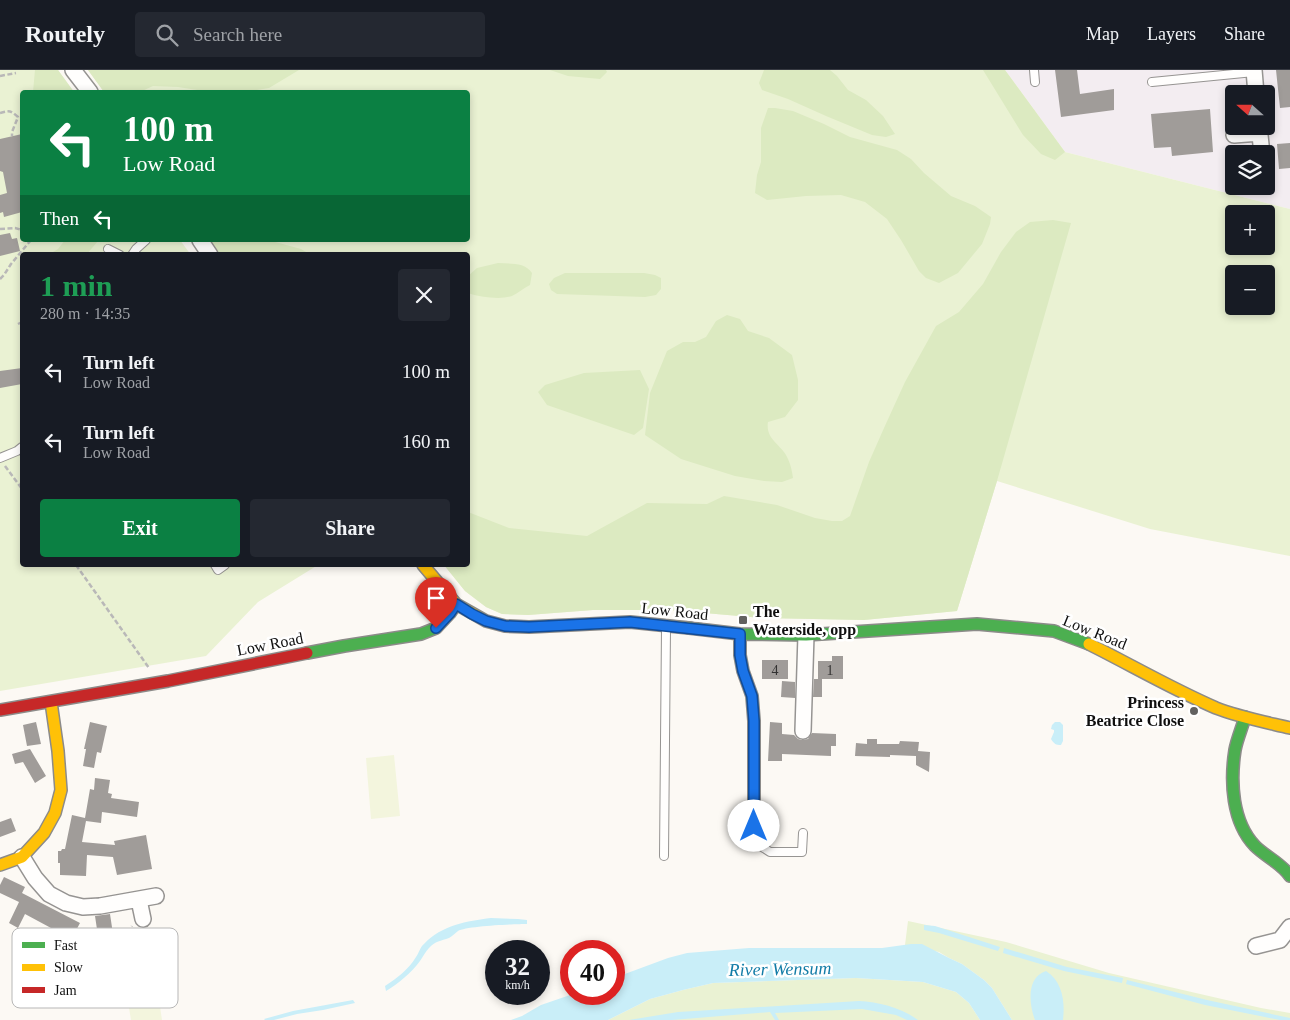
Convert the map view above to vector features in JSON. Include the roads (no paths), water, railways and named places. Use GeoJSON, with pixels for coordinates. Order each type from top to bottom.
{"type":"FeatureCollection","features":[{"type":"Feature","properties":{"kind":"street"},"geometry":{"type":"LineString","coordinates":[[73,70],[88,90]]}},
{"type":"Feature","properties":{"kind":"street"},"geometry":{"type":"LineString","coordinates":[[1254,71],[1255,85]]}},
{"type":"Feature","properties":{"kind":"street"},"geometry":{"type":"LineString","coordinates":[[425,567],[456,604]]}},
{"type":"Feature","properties":{"kind":"street","name":"Low Road"},"geometry":{"type":"LineString","coordinates":[[0,710],[160,682],[344,646],[421,634],[436,628],[456,604],[486,621],[505,626],[529,627],[630,622],[740,634],[806,635],[978,624],[1054,631],[1083,641],[1217,708],[1290,728]]}},
{"type":"Feature","properties":{"kind":"street"},"geometry":{"type":"LineString","coordinates":[[740,634],[740,655],[743,671],[752,696],[754,721],[747,826],[754,842]]}},
{"type":"Feature","properties":{"kind":"street"},"geometry":{"type":"LineString","coordinates":[[803,731],[806,635]]}},
{"type":"Feature","properties":{"kind":"street"},"geometry":{"type":"LineString","coordinates":[[0,865],[22,857],[44,833],[54,813],[61,790],[58,751],[50,702]]}},
{"type":"Feature","properties":{"kind":"street"},"geometry":{"type":"LineString","coordinates":[[1245,717],[1235,749],[1233,778],[1236,808],[1243,828],[1255,846],[1286,870],[1290,876]]}},
{"type":"Feature","properties":{"kind":"street"},"geometry":{"type":"LineString","coordinates":[[22,857],[35,878],[49,894],[66,903],[83,907],[100,906],[156,896]]}},
{"type":"Feature","properties":{"kind":"street"},"geometry":{"type":"LineString","coordinates":[[139,900],[143,919]]}},
{"type":"Feature","properties":{"kind":"street"},"geometry":{"type":"LineString","coordinates":[[1256,946],[1280,940],[1290,927]]}},
{"type":"Feature","properties":{"kind":"lane"},"geometry":{"type":"LineString","coordinates":[[1034,70],[1036,82]]}},
{"type":"Feature","properties":{"kind":"lane"},"geometry":{"type":"LineString","coordinates":[[1152,82],[1224,72],[1254,71]]}},
{"type":"Feature","properties":{"kind":"lane"},"geometry":{"type":"LineString","coordinates":[[134,252],[144,242]]}},
{"type":"Feature","properties":{"kind":"lane"},"geometry":{"type":"LineString","coordinates":[[108,249],[114,252]]}},
{"type":"Feature","properties":{"kind":"lane"},"geometry":{"type":"LineString","coordinates":[[0,458],[20,449]]}},
{"type":"Feature","properties":{"kind":"lane"},"geometry":{"type":"LineString","coordinates":[[664,856],[666,626]]}},
{"type":"Feature","properties":{"kind":"lane"},"geometry":{"type":"LineString","coordinates":[[754,842],[770,852],[802,852],[803,833]]}},
{"type":"Feature","properties":{"kind":"water"},"geometry":{"type":"Polygon","coordinates":[[[1055,722],[1060,722],[1063,725],[1063,741],[1061,745],[1055,744],[1051,739],[1054,730],[1051,729],[1055,722]]]}},
{"type":"Feature","properties":{"kind":"water"},"geometry":{"type":"Polygon","coordinates":[[[491,918],[527,920],[527,924],[480,927],[458,931],[449,938],[438,941],[431,946],[409,974],[386,991],[385,986],[406,970],[423,945],[439,932],[455,925],[491,918]]]}},
{"type":"Feature","properties":{"kind":"water"},"geometry":{"type":"Polygon","coordinates":[[[924,925],[935,926],[1000,947],[998,951],[924,930],[924,925]]]}},
{"type":"Feature","properties":{"kind":"water","name":"River Wensum"},"geometry":{"type":"Polygon","coordinates":[[[922,944],[962,964],[992,988],[1012,1020],[980,1020],[969,1003],[956,992],[923,982],[856,978],[713,983],[650,999],[608,1020],[511,1020],[541,1005],[550,1005],[550,1002],[560,998],[560,1005],[625,1005],[625,974],[687,953],[749,948],[882,948],[922,944]]]}},
{"type":"Feature","properties":{"kind":"water"},"geometry":{"type":"Polygon","coordinates":[[[1004,948],[1067,967],[1123,978],[1122,983],[1064,971],[1003,953],[1004,948]]]}},
{"type":"Feature","properties":{"kind":"water"},"geometry":{"type":"Polygon","coordinates":[[[1046,971],[1056,981],[1062,993],[1064,1006],[1063,1020],[1035,1020],[1031,1007],[1032,985],[1040,974],[1046,971]]]}},
{"type":"Feature","properties":{"kind":"water"},"geometry":{"type":"Polygon","coordinates":[[[1127,980],[1290,1018],[1290,1020],[1280,1020],[1205,1005],[1126,984],[1127,980]]]}},
{"type":"Feature","properties":{"kind":"water"},"geometry":{"type":"Polygon","coordinates":[[[353,1000],[355,1003],[274,1020],[264,1019],[293,1011],[353,1000]]]}},
{"type":"Feature","properties":{"kind":"water"},"geometry":{"type":"Polygon","coordinates":[[[859,1001],[890,1006],[918,1020],[907,1020],[896,1015],[862,1009],[775,1013],[779,1020],[775,1020],[770,1012],[672,1020],[629,1020],[678,1012],[859,1001]]]}},
{"type":"Feature","properties":{"kind":"place","name":"The Waterside, opp"},"geometry":{"type":"Point","coordinates":[743,620]}},
{"type":"Feature","properties":{"kind":"place","name":"Princess Beatrice Close"},"geometry":{"type":"Point","coordinates":[1194,711]}}]}
